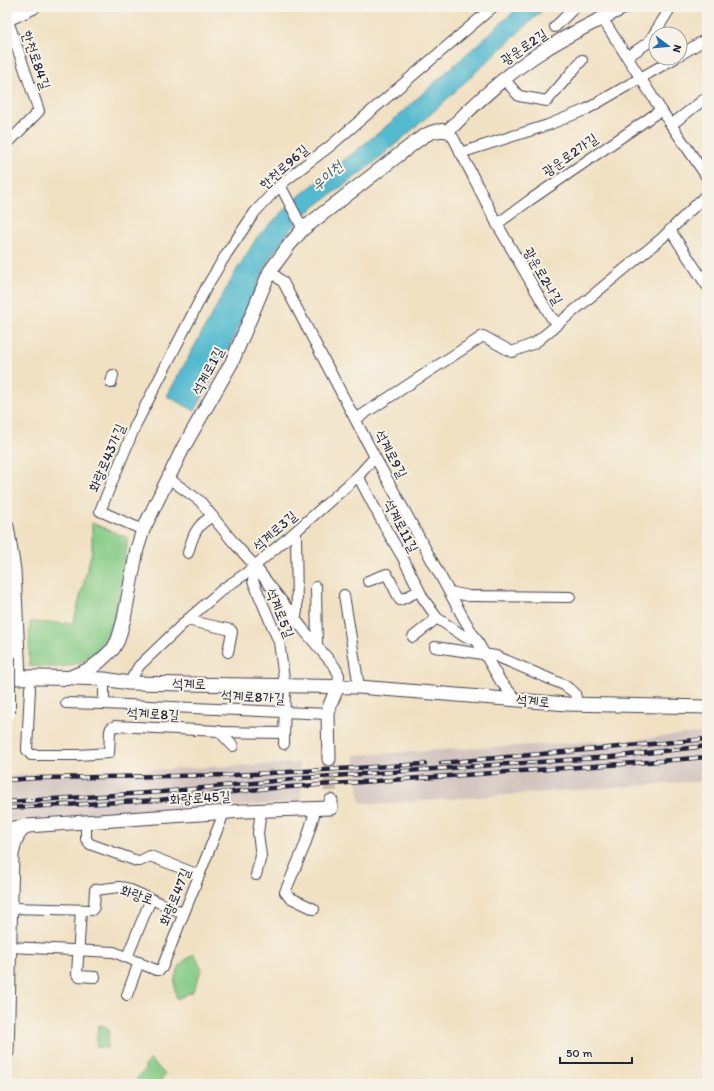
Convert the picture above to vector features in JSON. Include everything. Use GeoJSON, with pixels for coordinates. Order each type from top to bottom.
{"type":"FeatureCollection","features":[{"type":"Feature","properties":{"kind":"main road"},"geometry":{"type":"LineString","coordinates":[[7,18],[33,7]]}},
{"type":"Feature","properties":{"kind":"main road"},"geometry":{"type":"LineString","coordinates":[[7,657],[7,713]]}},
{"type":"Feature","properties":{"kind":"main road","name":"석계로"},"geometry":{"type":"LineString","coordinates":[[13,677],[68,678]]}},
{"type":"Feature","properties":{"kind":"street","name":"한천로96길"},"geometry":{"type":"LineString","coordinates":[[151,395],[224,251],[255,212],[309,162],[329,147],[493,7]]}},
{"type":"Feature","properties":{"kind":"street"},"geometry":{"type":"LineString","coordinates":[[555,26],[575,7]]}},
{"type":"Feature","properties":{"kind":"street","name":"광운로2길"},"geometry":{"type":"LineString","coordinates":[[448,131],[462,116],[504,79],[541,52],[624,7]]}},
{"type":"Feature","properties":{"kind":"street"},"geometry":{"type":"LineString","coordinates":[[627,57],[649,42],[671,7]]}},
{"type":"Feature","properties":{"kind":"street","name":"한천로84길"},"geometry":{"type":"LineString","coordinates":[[7,18],[39,111],[7,144]]}},
{"type":"Feature","properties":{"kind":"street"},"geometry":{"type":"LineString","coordinates":[[602,18],[661,110],[707,177]]}},
{"type":"Feature","properties":{"kind":"street"},"geometry":{"type":"LineString","coordinates":[[688,50],[706,39],[707,41]]}},
{"type":"Feature","properties":{"kind":"street","name":"광운로2길"},"geometry":{"type":"LineString","coordinates":[[504,79],[519,96],[547,101],[582,60]]}},
{"type":"Feature","properties":{"kind":"street"},"geometry":{"type":"LineString","coordinates":[[460,154],[548,125],[587,109],[662,66]]}},
{"type":"Feature","properties":{"kind":"street"},"geometry":{"type":"LineString","coordinates":[[671,125],[707,97]]}},
{"type":"Feature","properties":{"kind":"street","name":"광운로2가길"},"geometry":{"type":"LineString","coordinates":[[497,224],[661,110]]}},
{"type":"Feature","properties":{"kind":"street","name":"석계로1길"},"geometry":{"type":"LineString","coordinates":[[68,678],[90,669],[113,649],[118,640],[124,619],[137,549],[143,530],[183,448],[232,362],[270,271],[290,244],[301,225],[418,140],[433,131],[448,131]]}},
{"type":"Feature","properties":{"kind":"street","name":"광운로2나길"},"geometry":{"type":"LineString","coordinates":[[448,131],[454,139],[460,154],[497,224],[551,317],[558,323],[670,230],[707,194]]}},
{"type":"Feature","properties":{"kind":"street"},"geometry":{"type":"LineString","coordinates":[[281,187],[301,225]]}},
{"type":"Feature","properties":{"kind":"street"},"geometry":{"type":"LineString","coordinates":[[670,230],[707,286]]}},
{"type":"Feature","properties":{"kind":"street","name":"석계로9길"},"geometry":{"type":"LineString","coordinates":[[270,271],[284,282],[375,457],[476,640],[501,682],[516,699]]}},
{"type":"Feature","properties":{"kind":"street"},"geometry":{"type":"LineString","coordinates":[[356,419],[483,336],[512,352],[535,343],[558,323]]}},
{"type":"Feature","properties":{"kind":"street","name":"화랑로43가길"},"geometry":{"type":"LineString","coordinates":[[143,530],[100,511],[136,424],[151,395]]}},
{"type":"Feature","properties":{"kind":"street","name":"석계로3길"},"geometry":{"type":"LineString","coordinates":[[129,683],[138,666],[187,620],[223,589],[255,566],[296,531],[358,476],[375,457]]}},
{"type":"Feature","properties":{"kind":"street","name":"석계로11길"},"geometry":{"type":"LineString","coordinates":[[358,476],[422,598],[437,618],[465,637],[476,640]]}},
{"type":"Feature","properties":{"kind":"street"},"geometry":{"type":"LineString","coordinates":[[168,478],[200,501],[255,566],[295,619],[335,667],[339,675],[338,686],[328,714],[329,759]]}},
{"type":"Feature","properties":{"kind":"street"},"geometry":{"type":"LineString","coordinates":[[188,553],[193,534],[206,519],[213,517]]}},
{"type":"Feature","properties":{"kind":"street"},"geometry":{"type":"LineString","coordinates":[[7,526],[11,574],[13,677]]}},
{"type":"Feature","properties":{"kind":"street"},"geometry":{"type":"LineString","coordinates":[[295,619],[297,611],[296,531]]}},
{"type":"Feature","properties":{"kind":"street","name":"석계로5길"},"geometry":{"type":"LineString","coordinates":[[255,566],[253,581],[279,642],[285,686],[284,739]]}},
{"type":"Feature","properties":{"kind":"street"},"geometry":{"type":"LineString","coordinates":[[368,581],[387,574],[400,600],[419,591]]}},
{"type":"Feature","properties":{"kind":"street"},"geometry":{"type":"LineString","coordinates":[[316,587],[316,645]]}},
{"type":"Feature","properties":{"kind":"street"},"geometry":{"type":"LineString","coordinates":[[450,592],[469,596],[570,597]]}},
{"type":"Feature","properties":{"kind":"street"},"geometry":{"type":"LineString","coordinates":[[344,595],[359,687]]}},
{"type":"Feature","properties":{"kind":"street"},"geometry":{"type":"LineString","coordinates":[[413,637],[437,618]]}},
{"type":"Feature","properties":{"kind":"street"},"geometry":{"type":"LineString","coordinates":[[187,620],[231,630],[232,632],[228,652]]}},
{"type":"Feature","properties":{"kind":"street"},"geometry":{"type":"LineString","coordinates":[[435,647],[496,656],[564,685],[575,693],[577,704]]}},
{"type":"Feature","properties":{"kind":"street","name":"석계로"},"geometry":{"type":"LineString","coordinates":[[68,678],[104,679],[129,683],[338,686],[577,704],[707,707]]}},
{"type":"Feature","properties":{"kind":"street"},"geometry":{"type":"LineString","coordinates":[[104,679],[104,704]]}},
{"type":"Feature","properties":{"kind":"street","name":"석계로8길"},"geometry":{"type":"LineString","coordinates":[[30,688],[27,750],[29,754],[78,755],[109,753],[110,731],[111,728],[115,726],[219,732],[284,739]]}},
{"type":"Feature","properties":{"kind":"street","name":"석계로8가길"},"geometry":{"type":"LineString","coordinates":[[66,703],[328,714]]}},
{"type":"Feature","properties":{"kind":"street"},"geometry":{"type":"LineString","coordinates":[[219,732],[233,746]]}},
{"type":"Feature","properties":{"kind":"street","name":"화랑로45길"},"geometry":{"type":"LineString","coordinates":[[7,829],[27,826],[334,806]]}},
{"type":"Feature","properties":{"kind":"street"},"geometry":{"type":"LineString","coordinates":[[314,909],[289,897],[285,892],[305,845],[316,808]]}},
{"type":"Feature","properties":{"kind":"street"},"geometry":{"type":"LineString","coordinates":[[256,875],[261,856],[258,833],[261,811]]}},
{"type":"Feature","properties":{"kind":"street","name":"화랑로47길"},"geometry":{"type":"LineString","coordinates":[[9,945],[114,952],[159,970],[162,968],[224,813]]}},
{"type":"Feature","properties":{"kind":"street"},"geometry":{"type":"LineString","coordinates":[[86,822],[86,839],[90,844],[140,861],[148,856],[152,857],[199,875]]}},
{"type":"Feature","properties":{"kind":"street"},"geometry":{"type":"LineString","coordinates":[[7,1052],[9,916],[12,855],[14,843],[18,833],[27,826]]}},
{"type":"Feature","properties":{"kind":"street","name":"화랑로"},"geometry":{"type":"LineString","coordinates":[[81,910],[93,910],[94,892],[96,890],[122,887],[184,913]]}},
{"type":"Feature","properties":{"kind":"street","name":"화랑로47길"},"geometry":{"type":"LineString","coordinates":[[127,957],[151,899]]}},
{"type":"Feature","properties":{"kind":"street"},"geometry":{"type":"LineString","coordinates":[[9,916],[81,910],[78,975],[95,977]]}},
{"type":"Feature","properties":{"kind":"street"},"geometry":{"type":"LineString","coordinates":[[127,995],[139,962]]}},
{"type":"Feature","properties":{"kind":"shaded area"},"geometry":{"type":"Polygon","coordinates":[[[707,732],[707,781],[380,804],[360,802],[354,755],[639,739],[707,732]]]}},
{"type":"Feature","properties":{"kind":"shaded area"},"geometry":{"type":"Polygon","coordinates":[[[299,763],[302,803],[7,820],[7,776],[299,763]]]}},
{"type":"Feature","properties":{"kind":"green space"},"geometry":{"type":"Polygon","coordinates":[[[92,523],[128,538],[119,600],[113,624],[103,644],[95,653],[85,660],[67,666],[29,666],[30,622],[73,624],[92,551],[92,523]]]}},
{"type":"Feature","properties":{"kind":"green space"},"geometry":{"type":"Polygon","coordinates":[[[194,954],[202,969],[193,991],[177,999],[175,992],[176,973],[183,962],[194,954]]]}},
{"type":"Feature","properties":{"kind":"green space"},"geometry":{"type":"Polygon","coordinates":[[[101,1025],[109,1030],[107,1048],[96,1047],[98,1026],[101,1025]]]}},
{"type":"Feature","properties":{"kind":"green space"},"geometry":{"type":"Polygon","coordinates":[[[150,1059],[166,1075],[157,1084],[142,1084],[136,1079],[146,1069],[144,1066],[150,1059]]]}},
{"type":"Feature","properties":{"kind":"water","name":"우이천"},"geometry":{"type":"Polygon","coordinates":[[[519,7],[546,7],[434,111],[376,161],[301,217],[270,257],[235,336],[195,411],[167,396],[236,271],[258,236],[298,197],[382,130],[519,7]]]}},
{"type":"Feature","properties":{"kind":"tunnel"},"geometry":{"type":"LineString","coordinates":[[329,759],[331,801]]}},
{"type":"Feature","properties":{"kind":"railway"},"geometry":{"type":"LineString","coordinates":[[441,763],[707,739]]}},
{"type":"Feature","properties":{"kind":"railway"},"geometry":{"type":"LineString","coordinates":[[7,802],[162,792],[304,778],[611,757],[707,746]]}},
{"type":"Feature","properties":{"kind":"railway"},"geometry":{"type":"LineString","coordinates":[[7,808],[159,800],[260,789],[707,757]]}},
{"type":"Feature","properties":{"kind":"railway"},"geometry":{"type":"LineString","coordinates":[[7,780],[37,778],[235,775],[425,764]]}}]}
